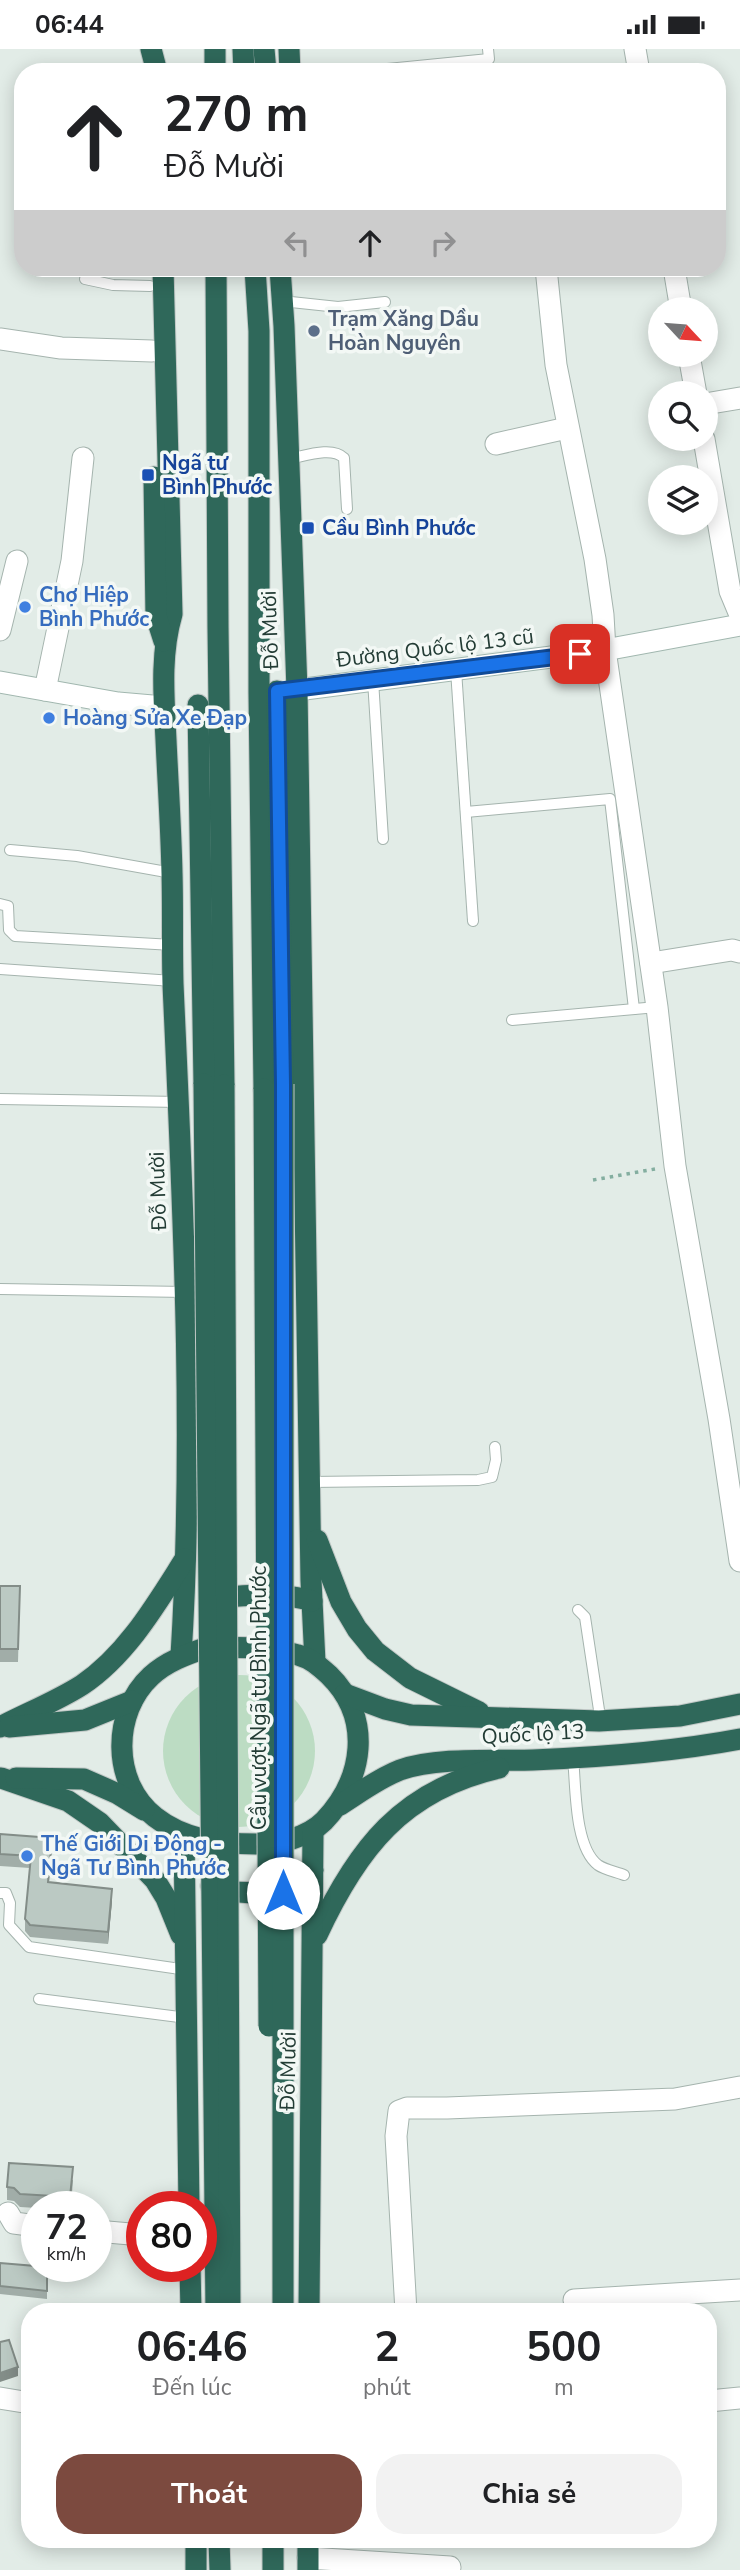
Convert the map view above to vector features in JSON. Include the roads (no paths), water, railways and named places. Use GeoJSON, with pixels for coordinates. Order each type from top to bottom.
{"type":"FeatureCollection","features":[{"type":"Feature","properties":{"kind":"highway","name":"Đỗ Mười"},"geometry":{"type":"LineString","coordinates":[[150,277],[156,616],[164,641]]}},
{"type":"Feature","properties":{"kind":"highway","name":"Đỗ Mười"},"geometry":{"type":"LineString","coordinates":[[163,277],[172,614],[164,641],[164,707],[172,873],[173,981],[180,1103],[189,1412],[181,1656]]}},
{"type":"Feature","properties":{"kind":"highway"},"geometry":{"type":"LineString","coordinates":[[216,277],[208,704],[214,1085],[216,2303]]}},
{"type":"Feature","properties":{"kind":"highway","name":"Đỗ Mười"},"geometry":{"type":"LineString","coordinates":[[255,277],[278,691],[312,1525],[315,1662]]}},
{"type":"Feature","properties":{"kind":"highway","name":"Đỗ Mười"},"geometry":{"type":"LineString","coordinates":[[274,1086],[278,691],[289,459],[281,277]]}},
{"type":"Feature","properties":{"kind":"highway"},"geometry":{"type":"LineString","coordinates":[[284,326],[294,277]]}},
{"type":"Feature","properties":{"kind":"highway"},"geometry":{"type":"LineString","coordinates":[[258,331],[287,389]]}},
{"type":"Feature","properties":{"kind":"highway"},"geometry":{"type":"LineString","coordinates":[[164,707],[208,704]]}},
{"type":"Feature","properties":{"kind":"highway","name":"Cầu vượt Ngã tư Bình Phước"},"geometry":{"type":"LineString","coordinates":[[214,1085],[230,2303]]}},
{"type":"Feature","properties":{"kind":"highway","name":"Cầu vượt Ngã tư Bình Phước"},"geometry":{"type":"LineString","coordinates":[[270,2303],[274,1086]]}},
{"type":"Feature","properties":{"kind":"highway","name":"Cầu vượt Ngã tư Bình Phước"},"geometry":{"type":"LineString","coordinates":[[274,1086],[283,2303]]}},
{"type":"Feature","properties":{"kind":"highway"},"geometry":{"type":"LineString","coordinates":[[312,1525],[341,1602],[365,1640],[410,1678],[470,1713]]}},
{"type":"Feature","properties":{"kind":"highway"},"geometry":{"type":"LineString","coordinates":[[0,1728],[69,1693],[97,1673],[143,1621],[186,1557]]}},
{"type":"Feature","properties":{"kind":"highway"},"geometry":{"type":"LineString","coordinates":[[183,1618],[209,1601],[228,1597],[286,1597],[312,1601]]}},
{"type":"Feature","properties":{"kind":"highway"},"geometry":{"type":"LineString","coordinates":[[0,1778],[84,1779],[118,1794],[153,1816],[184,1834],[228,1844],[264,1844],[313,1831],[338,1806],[353,1779],[359,1754],[358,1730],[345,1694],[315,1662],[298,1655],[208,1647],[181,1656],[152,1675],[132,1701],[124,1720],[122,1758],[126,1774],[153,1816]]}},
{"type":"Feature","properties":{"kind":"highway","name":"Quốc lộ 13"},"geometry":{"type":"LineString","coordinates":[[345,1694],[396,1713],[599,1710],[720,1698],[740,1702]]}},
{"type":"Feature","properties":{"kind":"highway"},"geometry":{"type":"LineString","coordinates":[[0,1728],[85,1720],[132,1701]]}},
{"type":"Feature","properties":{"kind":"highway","name":"Quốc lộ 13"},"geometry":{"type":"LineString","coordinates":[[470,1713],[599,1721],[680,1716],[740,1702]]}},
{"type":"Feature","properties":{"kind":"highway","name":"Quốc lộ 13"},"geometry":{"type":"LineString","coordinates":[[338,1806],[402,1770],[456,1762],[573,1758],[694,1748],[740,1739]]}},
{"type":"Feature","properties":{"kind":"highway"},"geometry":{"type":"LineString","coordinates":[[314,1940],[329,1909],[361,1858],[406,1809],[423,1797],[453,1783],[489,1770],[535,1760]]}},
{"type":"Feature","properties":{"kind":"highway"},"geometry":{"type":"LineString","coordinates":[[0,1778],[68,1801],[100,1823],[161,1889],[172,1911],[187,1961]]}},
{"type":"Feature","properties":{"kind":"highway","name":"Đỗ Mười"},"geometry":{"type":"LineString","coordinates":[[309,2303],[313,1831]]}},
{"type":"Feature","properties":{"kind":"highway"},"geometry":{"type":"LineString","coordinates":[[184,1834],[189,2191]]}},
{"type":"Feature","properties":{"kind":"highway"},"geometry":{"type":"LineString","coordinates":[[185,1876],[224,1891],[242,1893],[287,1886],[300,1881],[313,1870]]}},
{"type":"Feature","properties":{"kind":"highway"},"geometry":{"type":"LineString","coordinates":[[190,2282],[191,2303]]}},
{"type":"Feature","properties":{"kind":"highway"},"geometry":{"type":"LineString","coordinates":[[196,2548],[197,2570]]}},
{"type":"Feature","properties":{"kind":"highway"},"geometry":{"type":"LineString","coordinates":[[219,2548],[220,2570]]}},
{"type":"Feature","properties":{"kind":"highway"},"geometry":{"type":"LineString","coordinates":[[232,2548],[233,2570]]}},
{"type":"Feature","properties":{"kind":"highway"},"geometry":{"type":"LineString","coordinates":[[273,2548],[273,2570]]}},
{"type":"Feature","properties":{"kind":"highway"},"geometry":{"type":"LineString","coordinates":[[285,2548],[286,2570]]}},
{"type":"Feature","properties":{"kind":"street"},"geometry":{"type":"LineString","coordinates":[[547,277],[556,365],[595,559],[605,650],[657,1007],[675,1166],[719,1419],[740,1561]]}},
{"type":"Feature","properties":{"kind":"street"},"geometry":{"type":"LineString","coordinates":[[676,277],[679,297]]}},
{"type":"Feature","properties":{"kind":"street"},"geometry":{"type":"LineString","coordinates":[[0,339],[61,348],[152,351]]}},
{"type":"Feature","properties":{"kind":"street"},"geometry":{"type":"LineString","coordinates":[[718,402],[740,398]]}},
{"type":"Feature","properties":{"kind":"street"},"geometry":{"type":"LineString","coordinates":[[496,444],[567,428]]}},
{"type":"Feature","properties":{"kind":"street"},"geometry":{"type":"LineString","coordinates":[[706,451],[730,591],[740,615]]}},
{"type":"Feature","properties":{"kind":"street"},"geometry":{"type":"LineString","coordinates":[[46,690],[72,561],[83,458]]}},
{"type":"Feature","properties":{"kind":"street"},"geometry":{"type":"LineString","coordinates":[[0,631],[17,561]]}},
{"type":"Feature","properties":{"kind":"street","name":"Đường Quốc lộ 13 cũ"},"geometry":{"type":"LineString","coordinates":[[278,691],[605,650],[740,625]]}},
{"type":"Feature","properties":{"kind":"street"},"geometry":{"type":"LineString","coordinates":[[0,682],[118,703],[164,707]]}},
{"type":"Feature","properties":{"kind":"street"},"geometry":{"type":"LineString","coordinates":[[651,963],[732,950],[740,952]]}},
{"type":"Feature","properties":{"kind":"street"},"geometry":{"type":"LineString","coordinates":[[719,1419],[740,1416]]}},
{"type":"Feature","properties":{"kind":"street"},"geometry":{"type":"LineString","coordinates":[[405,2303],[396,2136],[399,2111],[407,2108],[676,2099],[740,2087]]}},
{"type":"Feature","properties":{"kind":"street"},"geometry":{"type":"LineString","coordinates":[[8,2213],[14,2223],[21,2224]]}},
{"type":"Feature","properties":{"kind":"street"},"geometry":{"type":"LineString","coordinates":[[574,2300],[740,2290]]}},
{"type":"Feature","properties":{"kind":"street"},"geometry":{"type":"LineString","coordinates":[[0,2398],[21,2402]]}},
{"type":"Feature","properties":{"kind":"street"},"geometry":{"type":"LineString","coordinates":[[717,2400],[740,2398]]}},
{"type":"Feature","properties":{"kind":"street"},"geometry":{"type":"LineString","coordinates":[[308,2556],[413,2567],[450,2567]]}},
{"type":"Feature","properties":{"kind":"lane"},"geometry":{"type":"LineString","coordinates":[[423,63],[489,54]]}},
{"type":"Feature","properties":{"kind":"lane"},"geometry":{"type":"LineString","coordinates":[[85,279],[113,285],[150,277]]}},
{"type":"Feature","properties":{"kind":"lane"},"geometry":{"type":"LineString","coordinates":[[291,302],[338,307],[385,302]]}},
{"type":"Feature","properties":{"kind":"lane"},"geometry":{"type":"LineString","coordinates":[[289,459],[330,452],[338,453],[344,458],[347,509]]}},
{"type":"Feature","properties":{"kind":"lane"},"geometry":{"type":"LineString","coordinates":[[456,670],[473,921]]}},
{"type":"Feature","properties":{"kind":"lane"},"geometry":{"type":"LineString","coordinates":[[373,680],[383,839]]}},
{"type":"Feature","properties":{"kind":"lane"},"geometry":{"type":"LineString","coordinates":[[466,812],[610,799],[634,1009]]}},
{"type":"Feature","properties":{"kind":"lane"},"geometry":{"type":"LineString","coordinates":[[10,850],[77,856],[172,873]]}},
{"type":"Feature","properties":{"kind":"lane"},"geometry":{"type":"LineString","coordinates":[[0,904],[8,906],[9,930],[15,936],[173,945]]}},
{"type":"Feature","properties":{"kind":"lane"},"geometry":{"type":"LineString","coordinates":[[0,969],[173,981]]}},
{"type":"Feature","properties":{"kind":"lane"},"geometry":{"type":"LineString","coordinates":[[512,1020],[657,1007]]}},
{"type":"Feature","properties":{"kind":"lane"},"geometry":{"type":"LineString","coordinates":[[0,1099],[180,1103]]}},
{"type":"Feature","properties":{"kind":"lane"},"geometry":{"type":"LineString","coordinates":[[0,1289],[186,1292]]}},
{"type":"Feature","properties":{"kind":"lane"},"geometry":{"type":"LineString","coordinates":[[310,1482],[478,1480],[492,1477],[496,1459],[495,1447]]}},
{"type":"Feature","properties":{"kind":"lane"},"geometry":{"type":"LineString","coordinates":[[578,1610],[585,1617],[599,1710]]}},
{"type":"Feature","properties":{"kind":"lane"},"geometry":{"type":"LineString","coordinates":[[573,1758],[580,1828],[586,1850],[598,1865],[624,1875]]}},
{"type":"Feature","properties":{"kind":"lane"},"geometry":{"type":"LineString","coordinates":[[0,1893],[6,1893],[10,1903],[9,1925],[29,1947],[187,1961]]}},
{"type":"Feature","properties":{"kind":"lane"},"geometry":{"type":"LineString","coordinates":[[39,1999],[187,2018]]}},
{"type":"Feature","properties":{"kind":"place","name":"Trạm Xăng Dầu Hoàn Nguyên"},"geometry":{"type":"Point","coordinates":[314,331]}},
{"type":"Feature","properties":{"kind":"place","name":"Ngã tư Bình Phước"},"geometry":{"type":"Point","coordinates":[148,475]}},
{"type":"Feature","properties":{"kind":"place","name":"Cầu Bình Phước"},"geometry":{"type":"Point","coordinates":[308,528]}},
{"type":"Feature","properties":{"kind":"place","name":"Chợ Hiệp Bình Phước"},"geometry":{"type":"Point","coordinates":[25,607]}},
{"type":"Feature","properties":{"kind":"place","name":"Hoàng Sửa Xe Đạp"},"geometry":{"type":"Point","coordinates":[49,718]}},
{"type":"Feature","properties":{"kind":"place","name":"Thế Giới Di Động - Ngã Tư Bình Phước"},"geometry":{"type":"Point","coordinates":[27,1856]}}]}
